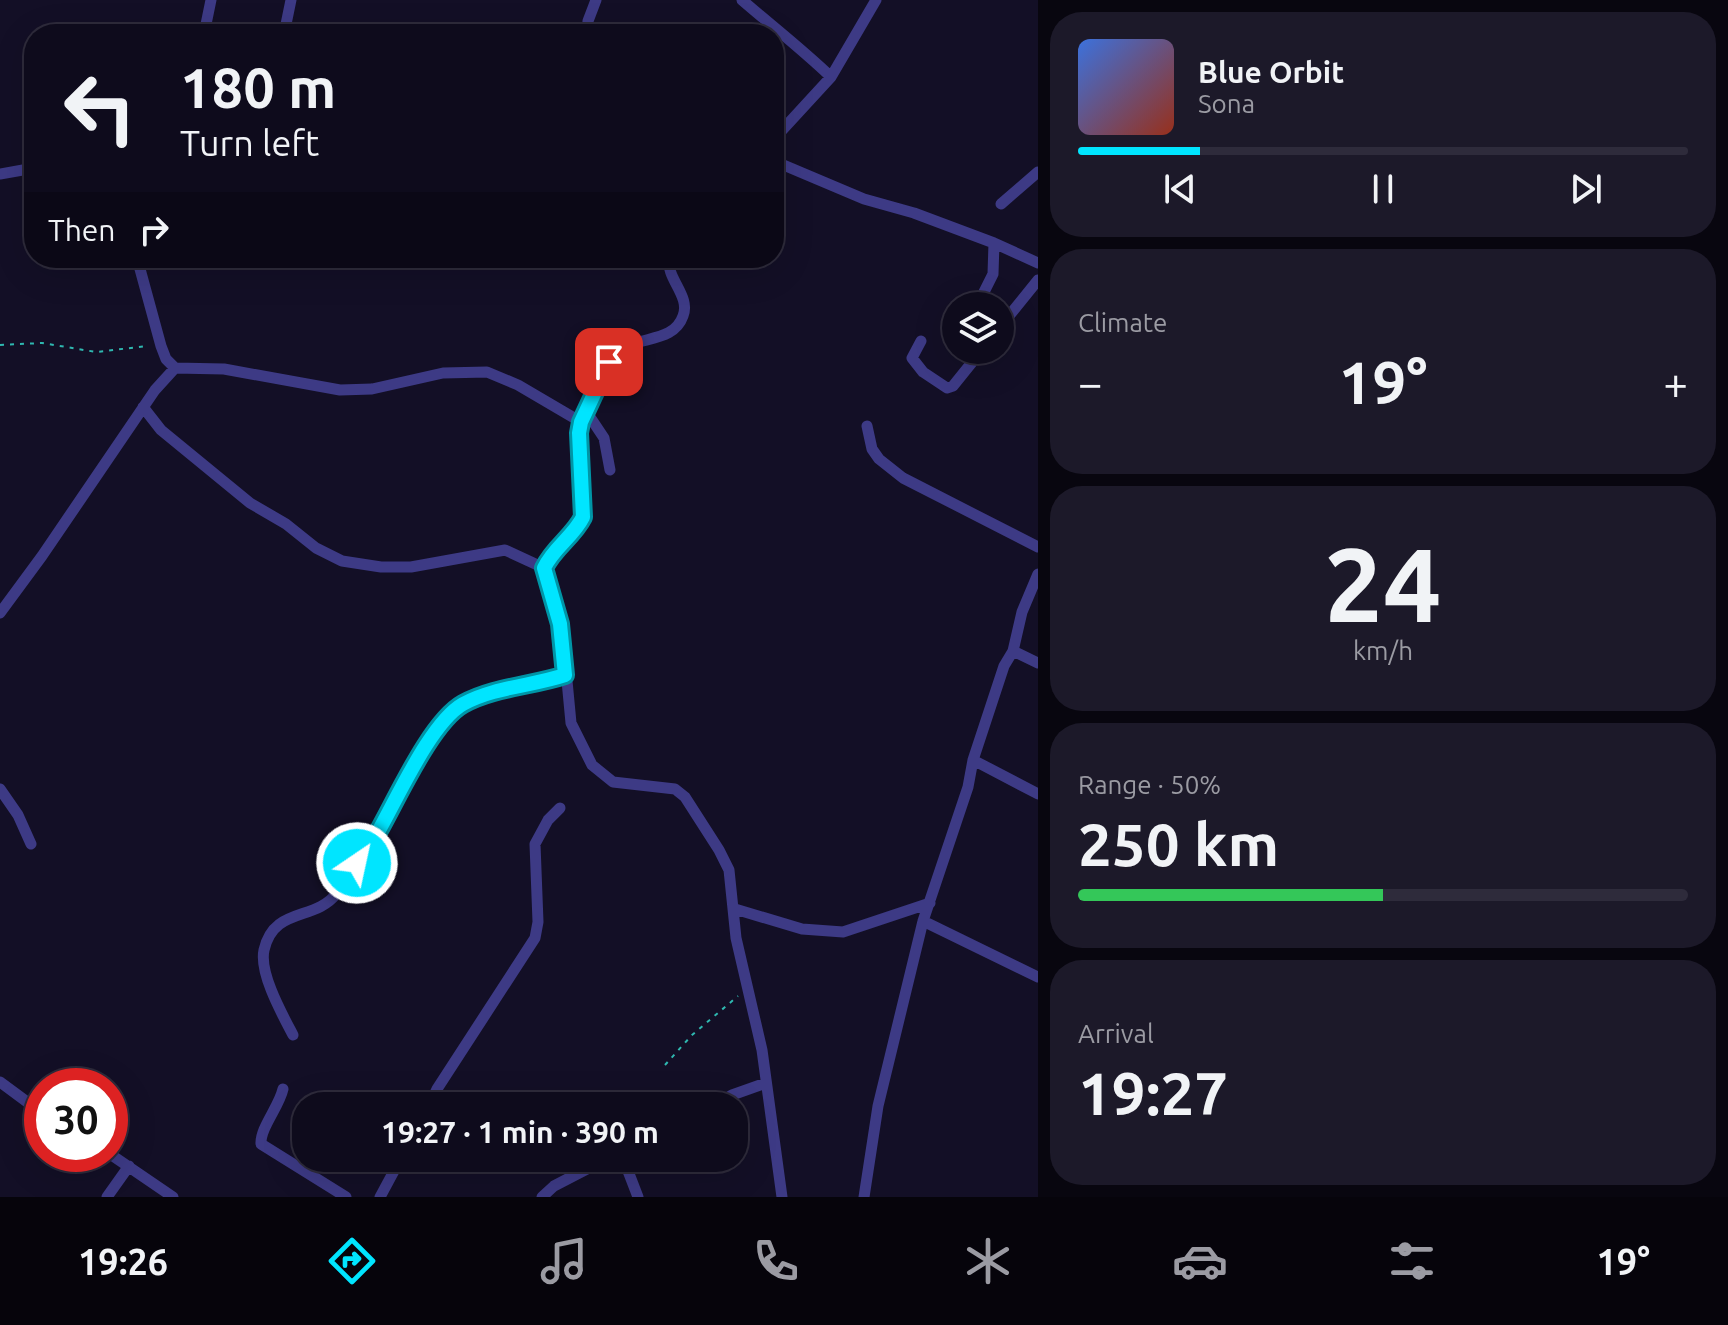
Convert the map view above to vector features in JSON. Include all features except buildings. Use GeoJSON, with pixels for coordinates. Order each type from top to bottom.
{"type":"FeatureCollection","features":[{"type":"Feature","properties":{"kind":"street"},"geometry":{"type":"LineString","coordinates":[[206,24],[211,0]]}},
{"type":"Feature","properties":{"kind":"street"},"geometry":{"type":"LineString","coordinates":[[286,24],[291,0]]}},
{"type":"Feature","properties":{"kind":"street"},"geometry":{"type":"LineString","coordinates":[[588,24],[596,0]]}},
{"type":"Feature","properties":{"kind":"street"},"geometry":{"type":"LineString","coordinates":[[742,0],[769,24]]}},
{"type":"Feature","properties":{"kind":"street"},"geometry":{"type":"LineString","coordinates":[[784,128],[831,77],[876,0]]}},
{"type":"Feature","properties":{"kind":"street"},"geometry":{"type":"LineString","coordinates":[[784,35],[831,77]]}},
{"type":"Feature","properties":{"kind":"street"},"geometry":{"type":"LineString","coordinates":[[784,165],[864,199],[914,213],[994,243],[1038,263]]}},
{"type":"Feature","properties":{"kind":"street"},"geometry":{"type":"LineString","coordinates":[[0,174],[24,170]]}},
{"type":"Feature","properties":{"kind":"street"},"geometry":{"type":"LineString","coordinates":[[1001,204],[1038,172]]}},
{"type":"Feature","properties":{"kind":"street"},"geometry":{"type":"LineString","coordinates":[[984,292],[993,274],[994,243]]}},
{"type":"Feature","properties":{"kind":"street"},"geometry":{"type":"LineString","coordinates":[[140,268],[161,346],[166,359],[175,368],[224,369],[340,390],[372,389],[443,373],[487,372],[584,417],[604,438],[610,470]]}},
{"type":"Feature","properties":{"kind":"street"},"geometry":{"type":"LineString","coordinates":[[670,268],[685,305],[682,319],[672,331],[628,345],[609,362],[579,433],[583,517],[551,552],[544,568],[560,624],[571,723],[592,765],[613,782],[675,789],[685,797],[729,870],[736,938],[766,1083],[782,1197]]}},
{"type":"Feature","properties":{"kind":"street"},"geometry":{"type":"LineString","coordinates":[[1014,310],[1038,280]]}},
{"type":"Feature","properties":{"kind":"street"},"geometry":{"type":"LineString","coordinates":[[921,341],[912,358],[923,372],[947,388],[953,386],[971,364]]}},
{"type":"Feature","properties":{"kind":"street"},"geometry":{"type":"LineString","coordinates":[[0,613],[155,390],[175,368]]}},
{"type":"Feature","properties":{"kind":"street"},"geometry":{"type":"LineString","coordinates":[[143,407],[161,430],[250,503],[286,524],[316,548],[342,561],[381,567],[411,567],[505,550],[544,568]]}},
{"type":"Feature","properties":{"kind":"street"},"geometry":{"type":"LineString","coordinates":[[867,426],[872,449],[879,459],[903,478],[1038,547]]}},
{"type":"Feature","properties":{"kind":"street"},"geometry":{"type":"LineString","coordinates":[[864,1197],[885,1076],[923,921],[1004,666],[1013,651],[1022,612],[1038,574]]}},
{"type":"Feature","properties":{"kind":"street"},"geometry":{"type":"LineString","coordinates":[[1013,651],[1038,663]]}},
{"type":"Feature","properties":{"kind":"street"},"geometry":{"type":"LineString","coordinates":[[293,1035],[271,987],[263,958],[274,927],[288,918],[317,908],[334,896],[376,836],[429,743],[458,707],[492,692],[565,675]]}},
{"type":"Feature","properties":{"kind":"street"},"geometry":{"type":"LineString","coordinates":[[973,760],[1038,794]]}},
{"type":"Feature","properties":{"kind":"street"},"geometry":{"type":"LineString","coordinates":[[2,796],[18,815],[31,844]]}},
{"type":"Feature","properties":{"kind":"street"},"geometry":{"type":"LineString","coordinates":[[436,1092],[535,938],[538,922],[535,844],[548,820],[560,808]]}},
{"type":"Feature","properties":{"kind":"street"},"geometry":{"type":"LineString","coordinates":[[735,909],[802,929],[843,932],[930,903]]}},
{"type":"Feature","properties":{"kind":"street"},"geometry":{"type":"LineString","coordinates":[[923,921],[1038,977]]}},
{"type":"Feature","properties":{"kind":"street"},"geometry":{"type":"LineString","coordinates":[[0,1082],[24,1100]]}},
{"type":"Feature","properties":{"kind":"street"},"geometry":{"type":"LineString","coordinates":[[740,1092],[766,1083]]}},
{"type":"Feature","properties":{"kind":"street"},"geometry":{"type":"LineString","coordinates":[[283,1089],[280,1104],[262,1133],[261,1144],[346,1197]]}},
{"type":"Feature","properties":{"kind":"street"},"geometry":{"type":"LineString","coordinates":[[107,1197],[129,1166],[173,1197]]}},
{"type":"Feature","properties":{"kind":"street"},"geometry":{"type":"LineString","coordinates":[[380,1197],[393,1172]]}},
{"type":"Feature","properties":{"kind":"street"},"geometry":{"type":"LineString","coordinates":[[542,1197],[554,1186],[581,1172]]}},
{"type":"Feature","properties":{"kind":"street"},"geometry":{"type":"LineString","coordinates":[[628,1172],[638,1197]]}},
{"type":"Feature","properties":{"kind":"path"},"geometry":{"type":"LineString","coordinates":[[0,345],[42,343],[96,352],[161,346]]}},
{"type":"Feature","properties":{"kind":"path"},"geometry":{"type":"LineString","coordinates":[[665,1065],[703,1025],[748,988]]}},
{"type":"Feature","properties":{"kind":"route"},"geometry":{"type":"LineString","coordinates":[[357,863],[376,836],[429,743],[458,707],[492,692],[565,675],[560,624],[544,568],[551,552],[583,517],[579,433],[581,422],[609,362]]}}]}
